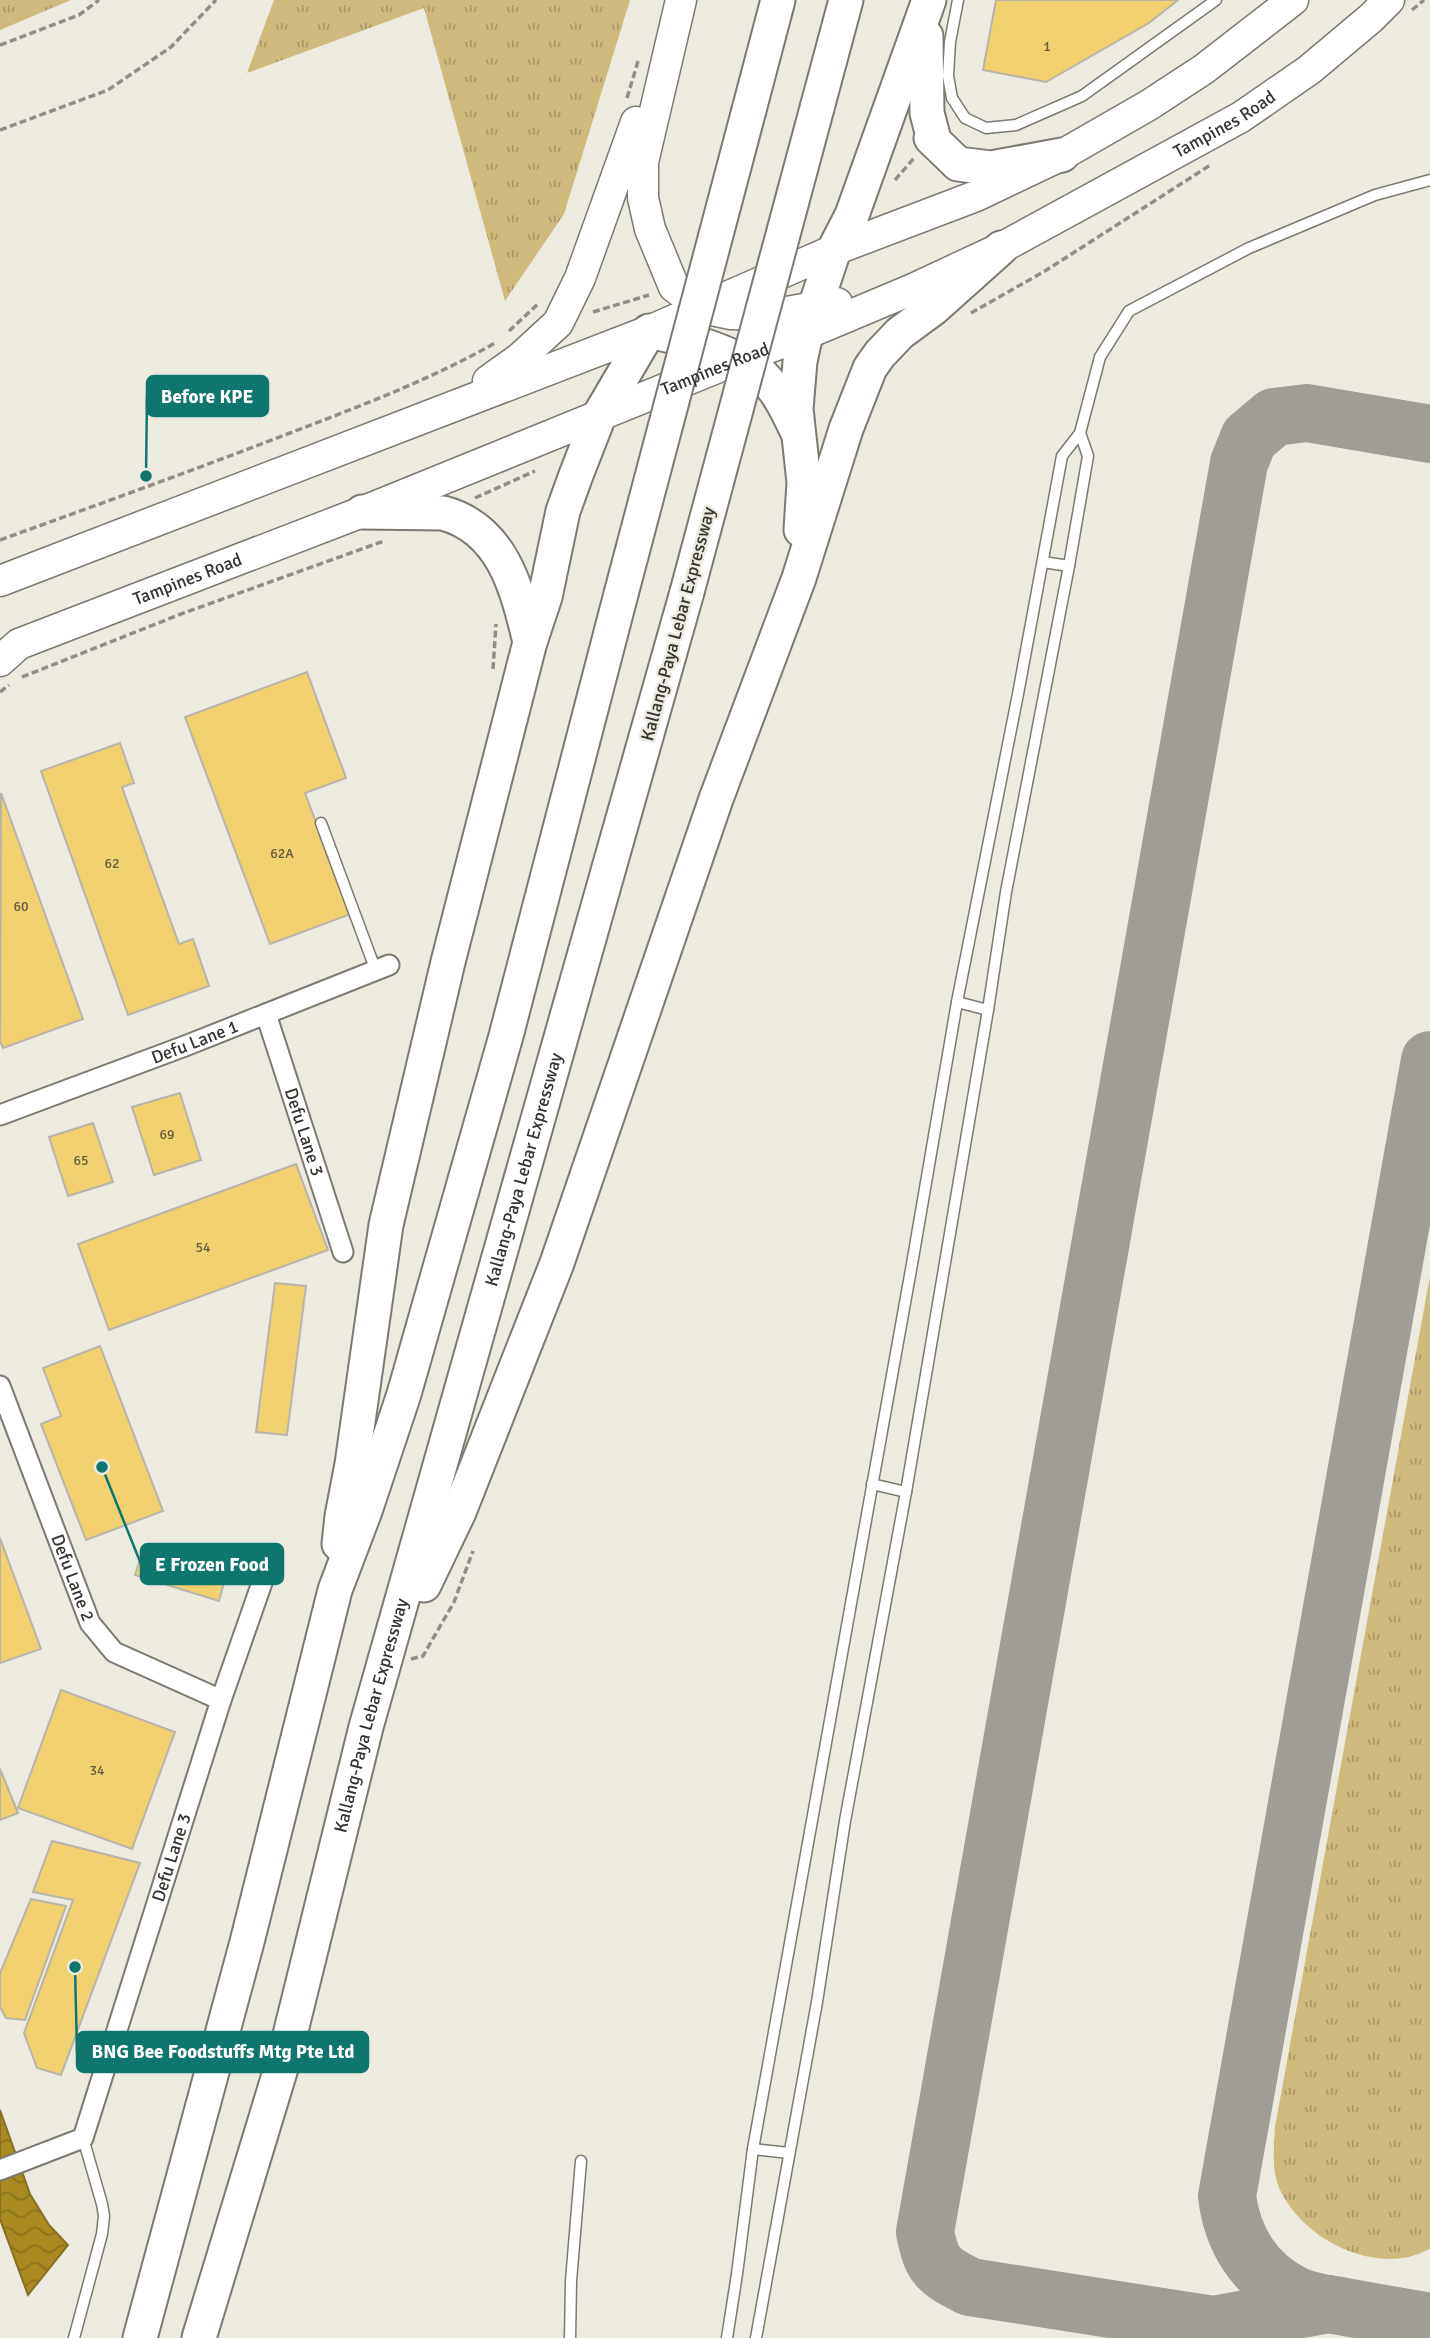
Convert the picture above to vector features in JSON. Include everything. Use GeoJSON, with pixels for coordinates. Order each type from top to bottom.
{"type":"FeatureCollection","features":[{"type":"Feature","properties":{"kind":"highway"},"geometry":{"type":"LineString","coordinates":[[140,2338],[247,1942],[335,1590],[404,1394],[506,1036],[778,0]]}},
{"type":"Feature","properties":{"kind":"highway","name":"Kallang-Paya Lebar Expressway"},"geometry":{"type":"LineString","coordinates":[[200,2338],[285,2055],[347,1799],[687,592],[846,0]]}},
{"type":"Feature","properties":{"kind":"highway"},"geometry":{"type":"LineString","coordinates":[[927,6],[927,113],[931,138],[958,164],[991,168],[1062,156]]}},
{"type":"Feature","properties":{"kind":"highway"},"geometry":{"type":"LineString","coordinates":[[799,578],[804,482],[797,431],[798,387],[810,321],[834,250],[852,215],[927,6]]}},
{"type":"Feature","properties":{"kind":"highway"},"geometry":{"type":"LineString","coordinates":[[384,1668],[459,1512],[557,1263],[716,799],[799,578],[846,429],[870,368],[900,334],[934,308],[1001,248]]}},
{"type":"Feature","properties":{"kind":"highway"},"geometry":{"type":"LineString","coordinates":[[335,1590],[342,1516],[352,1464],[386,1225],[447,962],[530,642],[545,597],[563,510],[599,416],[649,331],[706,346],[755,370],[783,401],[797,431]]}},
{"type":"Feature","properties":{"kind":"highway"},"geometry":{"type":"LineString","coordinates":[[362,512],[443,513],[478,529],[502,556],[518,592],[530,642]]}},
{"type":"Feature","properties":{"kind":"main road"},"geometry":{"type":"LineString","coordinates":[[681,0],[643,162],[643,198],[650,229],[674,287],[703,307],[731,314],[771,315],[810,321]]}},
{"type":"Feature","properties":{"kind":"main road"},"geometry":{"type":"LineString","coordinates":[[451,407],[520,358],[558,323],[580,278],[681,0]]}},
{"type":"Feature","properties":{"kind":"main road"},"geometry":{"type":"LineString","coordinates":[[0,581],[649,331],[834,250],[976,196],[1062,156],[1149,105],[1205,69],[1293,0]]}},
{"type":"Feature","properties":{"kind":"main road","name":"Tampines Road"},"geometry":{"type":"LineString","coordinates":[[8,657],[736,360],[810,321],[898,288],[913,289],[1001,248],[1241,117],[1308,69],[1389,0]]}},
{"type":"Feature","properties":{"kind":"street","name":"Defu Lane 1"},"geometry":{"type":"LineString","coordinates":[[0,1115],[382,968]]}},
{"type":"Feature","properties":{"kind":"street","name":"Defu Lane 3"},"geometry":{"type":"LineString","coordinates":[[266,1014],[342,1252]]}},
{"type":"Feature","properties":{"kind":"street","name":"Defu Lane 2"},"geometry":{"type":"LineString","coordinates":[[0,1386],[90,1623],[114,1652],[221,1700]]}},
{"type":"Feature","properties":{"kind":"street","name":"Defu Lane 3"},"geometry":{"type":"LineString","coordinates":[[83,2138],[221,1700],[264,1577]]}},
{"type":"Feature","properties":{"kind":"street"},"geometry":{"type":"LineString","coordinates":[[0,2170],[83,2138]]}},
{"type":"Feature","properties":{"kind":"lane"},"geometry":{"type":"LineString","coordinates":[[958,0],[950,42],[948,76],[952,98],[965,118],[986,128],[1016,125],[1082,96],[1216,0]]}},
{"type":"Feature","properties":{"kind":"lane"},"geometry":{"type":"LineString","coordinates":[[727,2338],[754,2149],[957,1002],[1062,456],[1080,433],[1100,357],[1129,311],[1250,248],[1375,195],[1430,180]]}},
{"type":"Feature","properties":{"kind":"lane"},"geometry":{"type":"LineString","coordinates":[[756,2338],[817,2002],[845,1821],[906,1492],[1006,892],[1088,456],[1080,433]]}},
{"type":"Feature","properties":{"kind":"lane"},"geometry":{"type":"LineString","coordinates":[[1043,562],[1069,566]]}},
{"type":"Feature","properties":{"kind":"lane"},"geometry":{"type":"LineString","coordinates":[[321,823],[382,968]]}},
{"type":"Feature","properties":{"kind":"lane"},"geometry":{"type":"LineString","coordinates":[[957,1002],[988,1010]]}},
{"type":"Feature","properties":{"kind":"lane"},"geometry":{"type":"LineString","coordinates":[[872,1484],[906,1492]]}},
{"type":"Feature","properties":{"kind":"lane"},"geometry":{"type":"LineString","coordinates":[[74,2338],[102,2234],[104,2216],[83,2138]]}},
{"type":"Feature","properties":{"kind":"lane"},"geometry":{"type":"LineString","coordinates":[[754,2149],[789,2153]]}},
{"type":"Feature","properties":{"kind":"lane"},"geometry":{"type":"LineString","coordinates":[[570,2338],[571,2281],[582,2161]]}},
{"type":"Feature","properties":{"kind":"path"},"geometry":{"type":"LineString","coordinates":[[0,45],[79,15],[99,0]]}},
{"type":"Feature","properties":{"kind":"path"},"geometry":{"type":"LineString","coordinates":[[0,130],[108,90],[171,47],[216,0]]}},
{"type":"Feature","properties":{"kind":"path"},"geometry":{"type":"LineString","coordinates":[[627,97],[642,49]]}},
{"type":"Feature","properties":{"kind":"path"},"geometry":{"type":"LineString","coordinates":[[890,186],[931,138]]}},
{"type":"Feature","properties":{"kind":"path"},"geometry":{"type":"LineString","coordinates":[[508,331],[541,301]]}},
{"type":"Feature","properties":{"kind":"path"},"geometry":{"type":"LineString","coordinates":[[0,540],[351,410],[454,366],[499,340]]}},
{"type":"Feature","properties":{"kind":"path"},"geometry":{"type":"LineString","coordinates":[[8,657],[181,614],[317,563],[390,540]]}},
{"type":"Feature","properties":{"kind":"path"},"geometry":{"type":"LineString","coordinates":[[493,670],[497,619]]}},
{"type":"Feature","properties":{"kind":"green space"},"geometry":{"type":"Polygon","coordinates":[[[0,0],[71,0],[0,30],[0,0]]]}},
{"type":"Feature","properties":{"kind":"green space"},"geometry":{"type":"Polygon","coordinates":[[[274,0],[630,0],[564,214],[505,301],[424,8],[247,73],[274,0]]]}},
{"type":"Feature","properties":{"kind":"green space"},"geometry":{"type":"Polygon","coordinates":[[[1430,1276],[1430,2249],[1409,2257],[1390,2259],[1371,2257],[1335,2245],[1304,2222],[1291,2208],[1278,2185],[1274,2169],[1274,2143],[1430,1276]]]}},
{"type":"Feature","properties":{"kind":"water"},"geometry":{"type":"Polygon","coordinates":[[[0,2110],[30,2194],[49,2225],[68,2245],[28,2295],[0,2219],[0,2110]]]}},
{"type":"Feature","properties":{"kind":"building"},"geometry":{"type":"Polygon","coordinates":[[[996,0],[1178,0],[1149,23],[1046,82],[983,70],[996,0]]]}},
{"type":"Feature","properties":{"kind":"building"},"geometry":{"type":"Polygon","coordinates":[[[307,672],[346,778],[305,793],[351,914],[270,944],[185,717],[307,672]]]}},
{"type":"Feature","properties":{"kind":"building"},"geometry":{"type":"Polygon","coordinates":[[[120,743],[134,783],[122,787],[179,944],[193,939],[209,986],[128,1015],[41,771],[120,743]]]}},
{"type":"Feature","properties":{"kind":"building"},"geometry":{"type":"Polygon","coordinates":[[[1,793],[83,1019],[3,1048],[0,1041],[1,793]]]}},
{"type":"Feature","properties":{"kind":"building"},"geometry":{"type":"Polygon","coordinates":[[[180,1093],[201,1160],[154,1175],[132,1107],[180,1093]]]}},
{"type":"Feature","properties":{"kind":"building"},"geometry":{"type":"Polygon","coordinates":[[[93,1123],[113,1182],[68,1196],[49,1137],[93,1123]]]}},
{"type":"Feature","properties":{"kind":"building"},"geometry":{"type":"Polygon","coordinates":[[[296,1164],[328,1250],[109,1330],[78,1244],[296,1164]]]}},
{"type":"Feature","properties":{"kind":"building"},"geometry":{"type":"Polygon","coordinates":[[[275,1283],[306,1286],[287,1435],[256,1432],[275,1283]]]}},
{"type":"Feature","properties":{"kind":"building"},"geometry":{"type":"Polygon","coordinates":[[[100,1346],[163,1511],[86,1540],[41,1424],[61,1416],[43,1368],[100,1346]]]}},
{"type":"Feature","properties":{"kind":"building"},"geometry":{"type":"Polygon","coordinates":[[[0,1538],[41,1649],[0,1663],[0,1538]]]}},
{"type":"Feature","properties":{"kind":"building"},"geometry":{"type":"Polygon","coordinates":[[[143,1550],[226,1575],[219,1601],[135,1575],[143,1550]]]}},
{"type":"Feature","properties":{"kind":"building"},"geometry":{"type":"Polygon","coordinates":[[[61,1690],[175,1732],[132,1849],[18,1808],[61,1690]]]}},
{"type":"Feature","properties":{"kind":"building"},"geometry":{"type":"Polygon","coordinates":[[[0,1769],[18,1813],[0,1820],[0,1769]]]}},
{"type":"Feature","properties":{"kind":"building"},"geometry":{"type":"Polygon","coordinates":[[[52,1841],[140,1863],[61,2075],[37,2068],[24,2033],[73,1900],[33,1892],[52,1841]]]}},
{"type":"Feature","properties":{"kind":"building"},"geometry":{"type":"Polygon","coordinates":[[[31,1899],[66,1906],[25,2020],[6,2018],[0,2007],[0,1973],[31,1899]]]}},
{"type":"Feature","properties":{"kind":"taxiway"},"geometry":{"type":"LineString","coordinates":[[1329,2304],[1213,2325],[970,2287],[944,2272],[934,2261],[925,2232],[1239,463],[1249,438],[1274,417],[1307,413],[1430,434]]}},
{"type":"Feature","properties":{"kind":"taxiway"},"geometry":{"type":"LineString","coordinates":[[1430,1060],[1227,2196],[1234,2226],[1247,2254],[1256,2266],[1279,2286],[1312,2301],[1430,2322]]}},
{"type":"Feature","properties":{"kind":"place","name":"Before KPE"},"geometry":{"type":"Point","coordinates":[146,476]}},
{"type":"Feature","properties":{"kind":"place","name":"E Frozen Food"},"geometry":{"type":"Point","coordinates":[102,1467]}},
{"type":"Feature","properties":{"kind":"place","name":"BNG Bee Foodstuffs Mtg Pte Ltd"},"geometry":{"type":"Point","coordinates":[75,1967]}}]}
